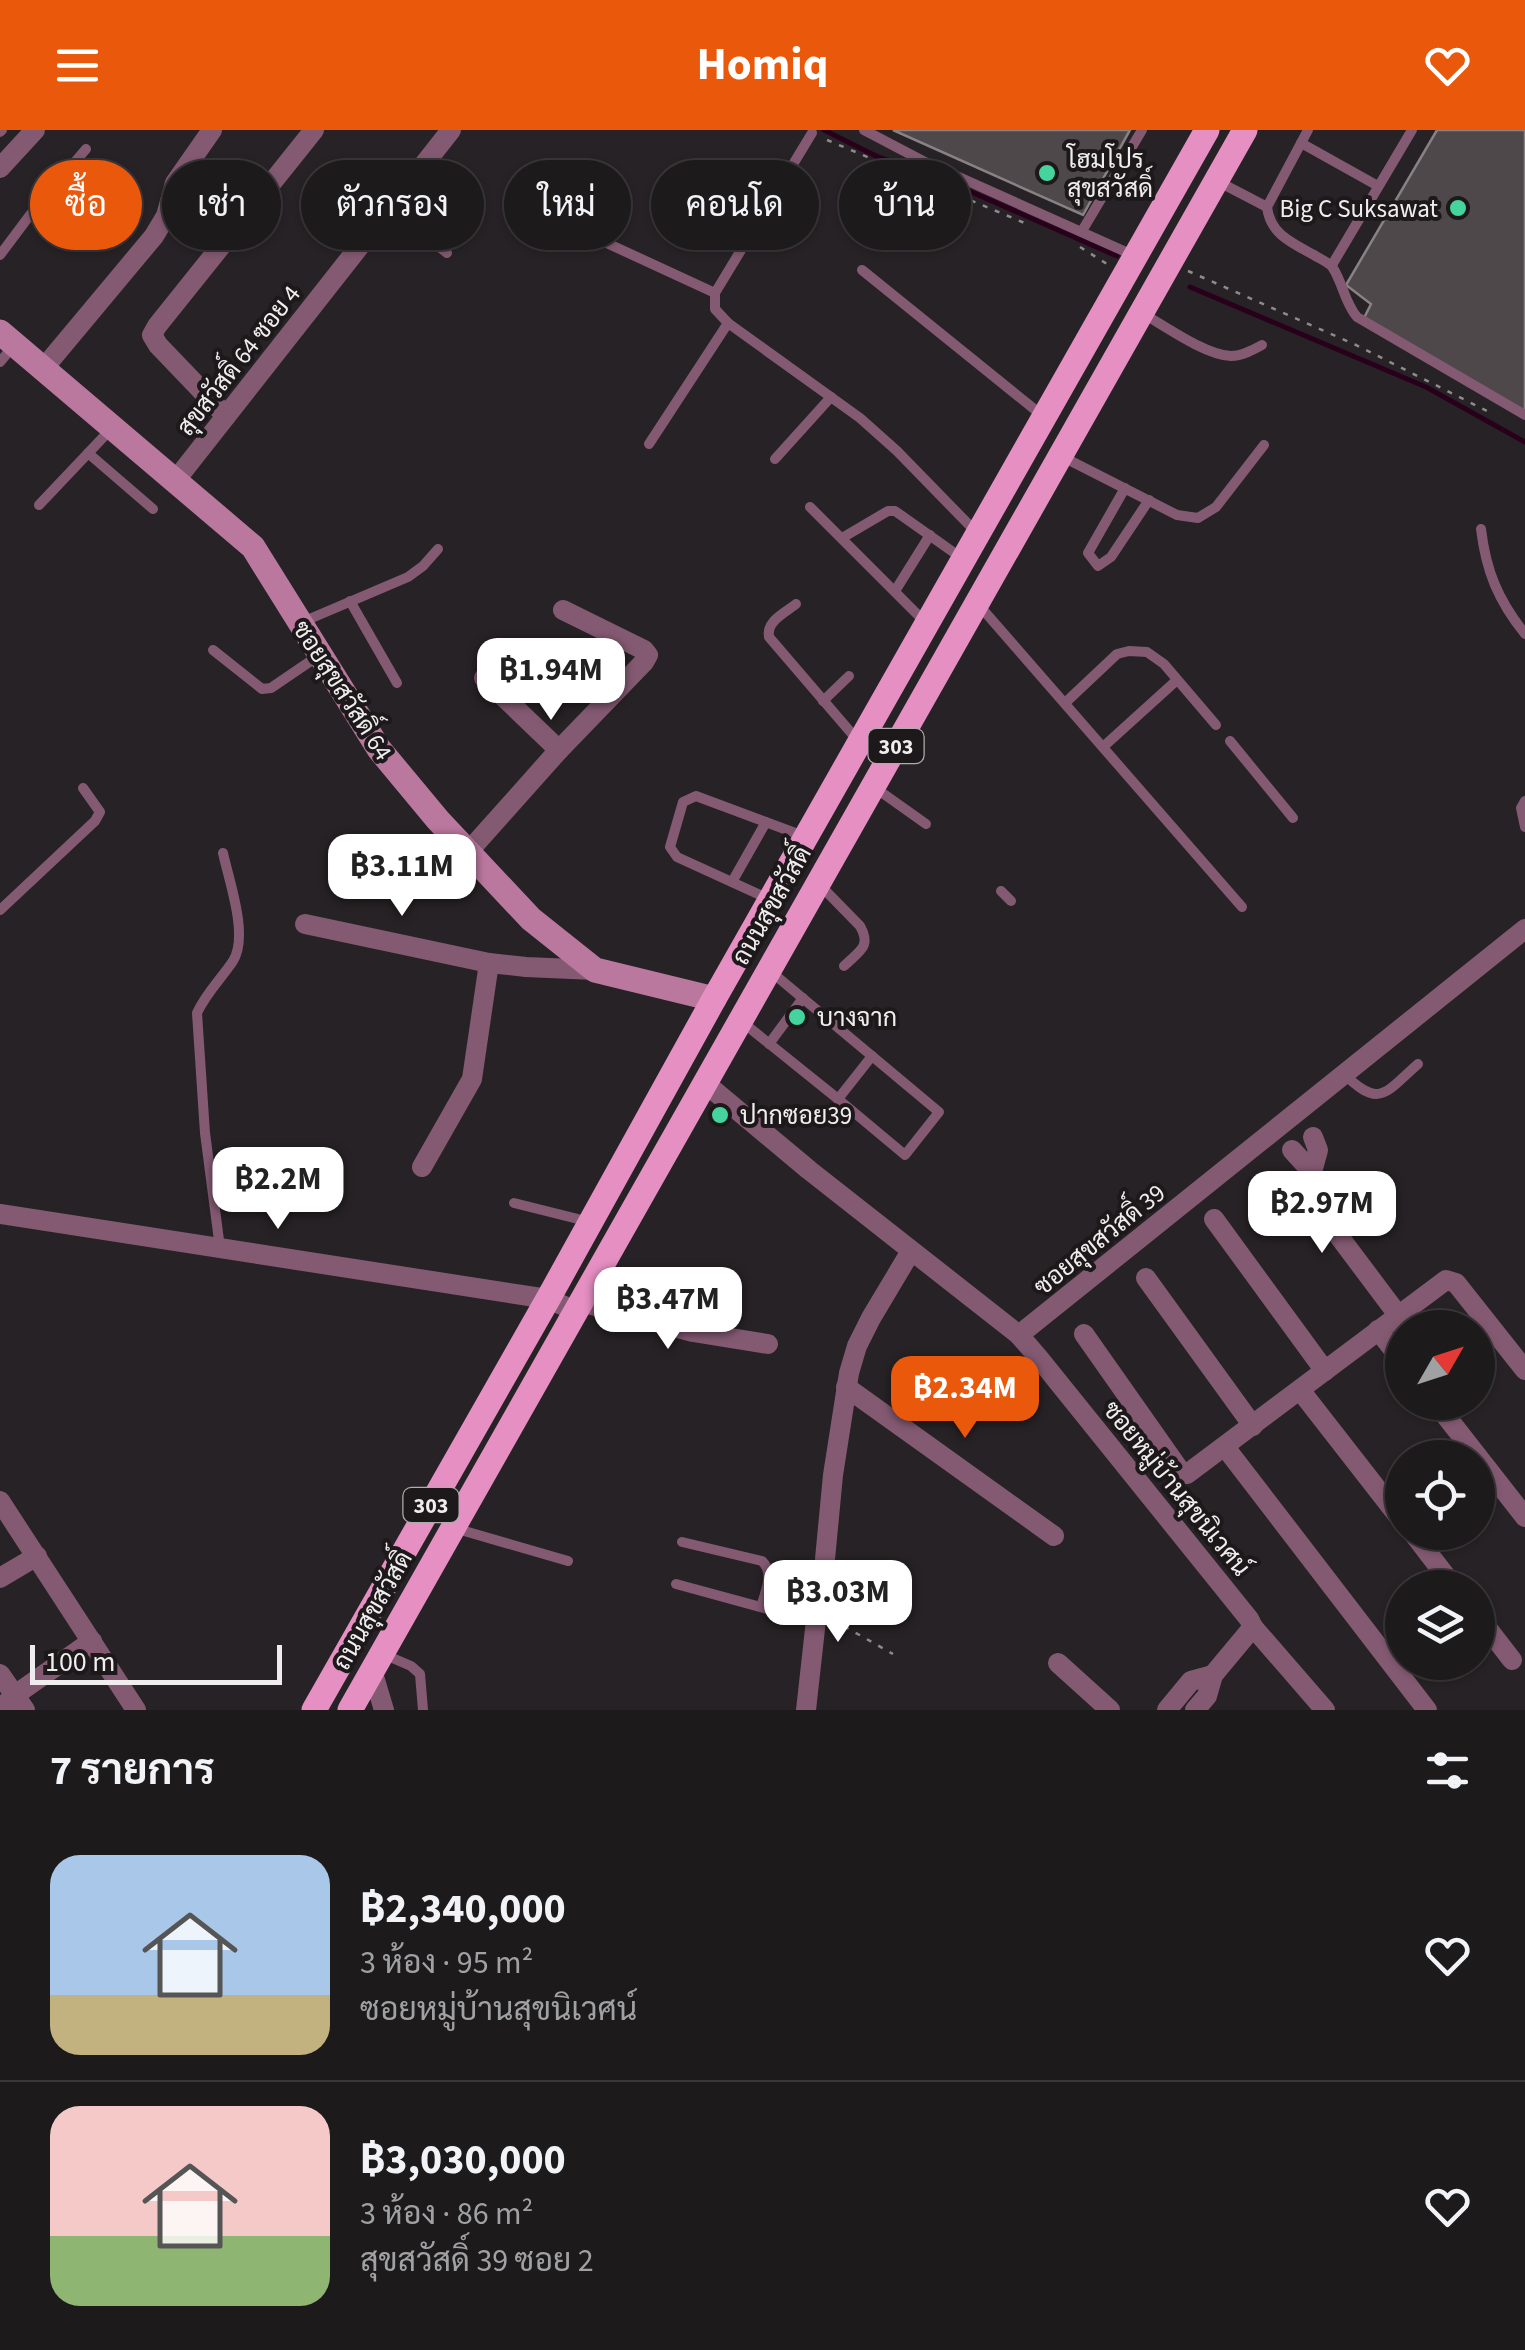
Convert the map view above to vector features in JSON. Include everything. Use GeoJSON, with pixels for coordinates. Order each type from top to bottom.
{"type":"FeatureCollection","features":[{"type":"Feature","properties":{"kind":"main road","name":"ถนนสุขสวัสดิ์"},"geometry":{"type":"LineString","coordinates":[[314,1710],[1207,130]]}},
{"type":"Feature","properties":{"kind":"main road","name":"ถนนสุขสวัสดิ์"},"geometry":{"type":"LineString","coordinates":[[350,1710],[1244,130]]}},
{"type":"Feature","properties":{"kind":"street"},"geometry":{"type":"LineString","coordinates":[[1,165],[34,130]]}},
{"type":"Feature","properties":{"kind":"street"},"geometry":{"type":"LineString","coordinates":[[43,369],[154,236],[166,216],[175,182],[212,130]]}},
{"type":"Feature","properties":{"kind":"street"},"geometry":{"type":"LineString","coordinates":[[226,416],[152,335],[314,130]]}},
{"type":"Feature","properties":{"kind":"street","name":"สุขสวัสดิ์ 64 ซอย 4"},"geometry":{"type":"LineString","coordinates":[[428,160],[451,130]]}},
{"type":"Feature","properties":{"kind":"street","name":"สุขสวัสดิ์ 64 ซอย 4"},"geometry":{"type":"LineString","coordinates":[[176,480],[357,250]]}},
{"type":"Feature","properties":{"kind":"street","name":"ซอยสุขสวัสดิ์ 64"},"geometry":{"type":"LineString","coordinates":[[5,346],[43,369],[254,547],[379,749],[438,820],[531,919],[595,970],[714,999]]}},
{"type":"Feature","properties":{"kind":"street"},"geometry":{"type":"LineString","coordinates":[[468,852],[648,655],[563,610]]}},
{"type":"Feature","properties":{"kind":"street"},"geometry":{"type":"LineString","coordinates":[[484,678],[559,750]]}},
{"type":"Feature","properties":{"kind":"street"},"geometry":{"type":"LineString","coordinates":[[305,924],[488,962],[595,970]]}},
{"type":"Feature","properties":{"kind":"street","name":"ซอยสุขสวัสดิ์ 39"},"geometry":{"type":"LineString","coordinates":[[1018,1336],[1305,1126],[1344,1074],[1525,929]]}},
{"type":"Feature","properties":{"kind":"street"},"geometry":{"type":"LineString","coordinates":[[422,1166],[472,1079],[488,962]]}},
{"type":"Feature","properties":{"kind":"street"},"geometry":{"type":"LineString","coordinates":[[705,1083],[1018,1336]]}},
{"type":"Feature","properties":{"kind":"street"},"geometry":{"type":"LineString","coordinates":[[1305,1126],[1318,1150],[1312,1172],[1313,1198],[1394,1310]]}},
{"type":"Feature","properties":{"kind":"street"},"geometry":{"type":"LineString","coordinates":[[1285,1140],[1312,1172]]}},
{"type":"Feature","properties":{"kind":"street"},"geometry":{"type":"LineString","coordinates":[[0,1214],[548,1299],[692,1332],[768,1344]]}},
{"type":"Feature","properties":{"kind":"street"},"geometry":{"type":"LineString","coordinates":[[1214,1219],[1325,1371]]}},
{"type":"Feature","properties":{"kind":"street"},"geometry":{"type":"LineString","coordinates":[[806,1710],[846,1387],[857,1346],[870,1318],[910,1251]]}},
{"type":"Feature","properties":{"kind":"street"},"geometry":{"type":"LineString","coordinates":[[1146,1278],[1253,1426]]}},
{"type":"Feature","properties":{"kind":"street"},"geometry":{"type":"LineString","coordinates":[[1405,1310],[1446,1280],[1456,1284],[1477,1310]]}},
{"type":"Feature","properties":{"kind":"street"},"geometry":{"type":"LineString","coordinates":[[1084,1334],[1187,1474],[1385,1325]]}},
{"type":"Feature","properties":{"kind":"street"},"geometry":{"type":"LineString","coordinates":[[1378,1330],[1385,1339]]}},
{"type":"Feature","properties":{"kind":"street"},"geometry":{"type":"LineString","coordinates":[[1495,1333],[1525,1370]]}},
{"type":"Feature","properties":{"kind":"street","name":"ซอยหมู่บ้านสุขนิเวศน์"},"geometry":{"type":"LineString","coordinates":[[1018,1336],[1325,1710]]}},
{"type":"Feature","properties":{"kind":"street"},"geometry":{"type":"LineString","coordinates":[[846,1387],[1054,1536]]}},
{"type":"Feature","properties":{"kind":"street"},"geometry":{"type":"LineString","coordinates":[[1300,1390],[1385,1498]]}},
{"type":"Feature","properties":{"kind":"street"},"geometry":{"type":"LineString","coordinates":[[1449,1420],[1525,1516]]}},
{"type":"Feature","properties":{"kind":"street"},"geometry":{"type":"LineString","coordinates":[[1224,1448],[1427,1710]]}},
{"type":"Feature","properties":{"kind":"street"},"geometry":{"type":"LineString","coordinates":[[0,1501],[136,1710]]}},
{"type":"Feature","properties":{"kind":"street"},"geometry":{"type":"LineString","coordinates":[[1426,1550],[1441,1570]]}},
{"type":"Feature","properties":{"kind":"street"},"geometry":{"type":"LineString","coordinates":[[0,1578],[37,1556]]}},
{"type":"Feature","properties":{"kind":"street"},"geometry":{"type":"LineString","coordinates":[[1194,1710],[1206,1696],[1213,1675],[1253,1627]]}},
{"type":"Feature","properties":{"kind":"street"},"geometry":{"type":"LineString","coordinates":[[1495,1638],[1512,1660]]}},
{"type":"Feature","properties":{"kind":"street"},"geometry":{"type":"LineString","coordinates":[[0,1674],[13,1705],[92,1642]]}},
{"type":"Feature","properties":{"kind":"street"},"geometry":{"type":"LineString","coordinates":[[377,1662],[384,1710]]}},
{"type":"Feature","properties":{"kind":"street"},"geometry":{"type":"LineString","coordinates":[[1058,1663],[1110,1710]]}},
{"type":"Feature","properties":{"kind":"street"},"geometry":{"type":"LineString","coordinates":[[1166,1710],[1191,1681],[1213,1675]]}},
{"type":"Feature","properties":{"kind":"lane"},"geometry":{"type":"LineString","coordinates":[[864,130],[923,161],[1082,231],[1131,265]]}},
{"type":"Feature","properties":{"kind":"lane"},"geometry":{"type":"LineString","coordinates":[[1082,231],[1142,130]]}},
{"type":"Feature","properties":{"kind":"lane"},"geometry":{"type":"LineString","coordinates":[[1308,130],[1267,207],[1275,230],[1332,265],[1357,318],[1525,416]]}},
{"type":"Feature","properties":{"kind":"lane"},"geometry":{"type":"LineString","coordinates":[[1332,265],[1412,130]]}},
{"type":"Feature","properties":{"kind":"lane"},"geometry":{"type":"LineString","coordinates":[[812,133],[715,293],[715,309],[728,323],[860,418],[978,534]]}},
{"type":"Feature","properties":{"kind":"lane"},"geometry":{"type":"LineString","coordinates":[[1301,143],[1378,186]]}},
{"type":"Feature","properties":{"kind":"lane"},"geometry":{"type":"LineString","coordinates":[[0,255],[86,149]]}},
{"type":"Feature","properties":{"kind":"lane"},"geometry":{"type":"LineString","coordinates":[[1216,180],[1267,207]]}},
{"type":"Feature","properties":{"kind":"lane"},"geometry":{"type":"LineString","coordinates":[[443,250],[447,253]]}},
{"type":"Feature","properties":{"kind":"lane"},"geometry":{"type":"LineString","coordinates":[[622,250],[715,293]]}},
{"type":"Feature","properties":{"kind":"lane"},"geometry":{"type":"LineString","coordinates":[[862,270],[1044,418]]}},
{"type":"Feature","properties":{"kind":"lane"},"geometry":{"type":"LineString","coordinates":[[1141,313],[1208,350],[1228,356],[1262,346]]}},
{"type":"Feature","properties":{"kind":"lane"},"geometry":{"type":"LineString","coordinates":[[649,444],[728,323]]}},
{"type":"Feature","properties":{"kind":"lane"},"geometry":{"type":"LineString","coordinates":[[775,460],[830,397]]}},
{"type":"Feature","properties":{"kind":"lane"},"geometry":{"type":"LineString","coordinates":[[40,504],[112,428]]}},
{"type":"Feature","properties":{"kind":"lane"},"geometry":{"type":"LineString","coordinates":[[1060,455],[1177,515],[1198,518],[1216,506],[1264,445]]}},
{"type":"Feature","properties":{"kind":"lane"},"geometry":{"type":"LineString","coordinates":[[88,453],[153,508]]}},
{"type":"Feature","properties":{"kind":"lane"},"geometry":{"type":"LineString","coordinates":[[1125,488],[1088,553],[1098,566],[1111,558],[1148,500]]}},
{"type":"Feature","properties":{"kind":"lane"},"geometry":{"type":"LineString","coordinates":[[810,507],[927,624]]}},
{"type":"Feature","properties":{"kind":"lane"},"geometry":{"type":"LineString","coordinates":[[842,538],[895,511],[964,560]]}},
{"type":"Feature","properties":{"kind":"lane"},"geometry":{"type":"LineString","coordinates":[[1104,524],[1125,536]]}},
{"type":"Feature","properties":{"kind":"lane"},"geometry":{"type":"LineString","coordinates":[[1481,528],[1494,587],[1525,634]]}},
{"type":"Feature","properties":{"kind":"lane"},"geometry":{"type":"LineString","coordinates":[[894,591],[930,535]]}},
{"type":"Feature","properties":{"kind":"lane"},"geometry":{"type":"LineString","coordinates":[[300,624],[408,577],[438,549]]}},
{"type":"Feature","properties":{"kind":"lane"},"geometry":{"type":"LineString","coordinates":[[350,601],[397,683]]}},
{"type":"Feature","properties":{"kind":"lane"},"geometry":{"type":"LineString","coordinates":[[977,603],[1242,907]]}},
{"type":"Feature","properties":{"kind":"lane"},"geometry":{"type":"LineString","coordinates":[[796,604],[771,624],[769,637],[859,743]]}},
{"type":"Feature","properties":{"kind":"lane"},"geometry":{"type":"LineString","coordinates":[[213,650],[262,689],[271,688],[319,656]]}},
{"type":"Feature","properties":{"kind":"lane"},"geometry":{"type":"LineString","coordinates":[[1065,704],[1118,654],[1147,652],[1164,664],[1216,725]]}},
{"type":"Feature","properties":{"kind":"lane"},"geometry":{"type":"LineString","coordinates":[[823,700],[849,676]]}},
{"type":"Feature","properties":{"kind":"lane"},"geometry":{"type":"LineString","coordinates":[[1103,747],[1177,680]]}},
{"type":"Feature","properties":{"kind":"lane"},"geometry":{"type":"LineString","coordinates":[[1230,741],[1293,818]]}},
{"type":"Feature","properties":{"kind":"lane"},"geometry":{"type":"LineString","coordinates":[[873,786],[926,824]]}},
{"type":"Feature","properties":{"kind":"lane"},"geometry":{"type":"LineString","coordinates":[[0,910],[95,821],[100,812],[83,788]]}},
{"type":"Feature","properties":{"kind":"lane"},"geometry":{"type":"LineString","coordinates":[[770,900],[677,858],[670,848],[684,802],[696,796],[806,837]]}},
{"type":"Feature","properties":{"kind":"lane"},"geometry":{"type":"LineString","coordinates":[[1525,801],[1521,808],[1525,827]]}},
{"type":"Feature","properties":{"kind":"lane"},"geometry":{"type":"LineString","coordinates":[[732,882],[766,822]]}},
{"type":"Feature","properties":{"kind":"lane"},"geometry":{"type":"LineString","coordinates":[[220,1248],[205,1133],[197,1013],[239,949],[240,932],[223,852]]}},
{"type":"Feature","properties":{"kind":"lane"},"geometry":{"type":"LineString","coordinates":[[818,883],[864,933],[865,946],[844,966]]}},
{"type":"Feature","properties":{"kind":"lane"},"geometry":{"type":"LineString","coordinates":[[1001,891],[1011,901]]}},
{"type":"Feature","properties":{"kind":"lane"},"geometry":{"type":"LineString","coordinates":[[740,1020],[906,1154],[939,1112],[769,970]]}},
{"type":"Feature","properties":{"kind":"lane"},"geometry":{"type":"LineString","coordinates":[[769,1044],[803,998]]}},
{"type":"Feature","properties":{"kind":"lane"},"geometry":{"type":"LineString","coordinates":[[838,1099],[872,1056]]}},
{"type":"Feature","properties":{"kind":"lane"},"geometry":{"type":"LineString","coordinates":[[1344,1074],[1360,1090],[1376,1095],[1388,1090],[1418,1064]]}},
{"type":"Feature","properties":{"kind":"lane"},"geometry":{"type":"LineString","coordinates":[[514,1204],[590,1222]]}},
{"type":"Feature","properties":{"kind":"lane"},"geometry":{"type":"LineString","coordinates":[[453,1527],[568,1562]]}},
{"type":"Feature","properties":{"kind":"lane"},"geometry":{"type":"LineString","coordinates":[[682,1542],[762,1562],[770,1574],[761,1607]]}},
{"type":"Feature","properties":{"kind":"lane"},"geometry":{"type":"LineString","coordinates":[[676,1584],[761,1607],[816,1616]]}},
{"type":"Feature","properties":{"kind":"lane"},"geometry":{"type":"LineString","coordinates":[[377,1662],[411,1666],[420,1674],[424,1710]]}},
{"type":"Feature","properties":{"kind":"path"},"geometry":{"type":"LineString","coordinates":[[812,133],[1034,227]]}},
{"type":"Feature","properties":{"kind":"path"},"geometry":{"type":"LineString","coordinates":[[1071,242],[1131,265]]}},
{"type":"Feature","properties":{"kind":"path"},"geometry":{"type":"LineString","coordinates":[[1170,262],[1356,345],[1495,415]]}},
{"type":"Feature","properties":{"kind":"path"},"geometry":{"type":"LineString","coordinates":[[816,1616],[893,1654]]}},
{"type":"Feature","properties":{"kind":"building","name":"โฮมโปร สุขสวัสดิ์"},"geometry":{"type":"Polygon","coordinates":[[[893,130],[1130,130],[1083,215],[971,165],[971,160],[960,160],[893,130]]]}},
{"type":"Feature","properties":{"kind":"building","name":"Big C Suksawat"},"geometry":{"type":"Polygon","coordinates":[[[1437,130],[1525,130],[1525,412],[1364,318],[1371,304],[1346,285],[1437,130]]]}},
{"type":"Feature","properties":{"kind":"waterway"},"geometry":{"type":"LineString","coordinates":[[824,130],[876,156],[944,180],[1117,256]]}},
{"type":"Feature","properties":{"kind":"waterway"},"geometry":{"type":"LineString","coordinates":[[1190,287],[1426,387],[1525,442]]}},
{"type":"Feature","properties":{"kind":"place","name":"โฮมโปร สุขสวัสดิ์"},"geometry":{"type":"Point","coordinates":[1047,173]}},
{"type":"Feature","properties":{"kind":"place","name":"Big C Suksawat"},"geometry":{"type":"Point","coordinates":[1458,208]}},
{"type":"Feature","properties":{"kind":"place","name":"บางจาก"},"geometry":{"type":"Point","coordinates":[797,1017]}},
{"type":"Feature","properties":{"kind":"place","name":"ปากซอย39"},"geometry":{"type":"Point","coordinates":[720,1115]}}]}
